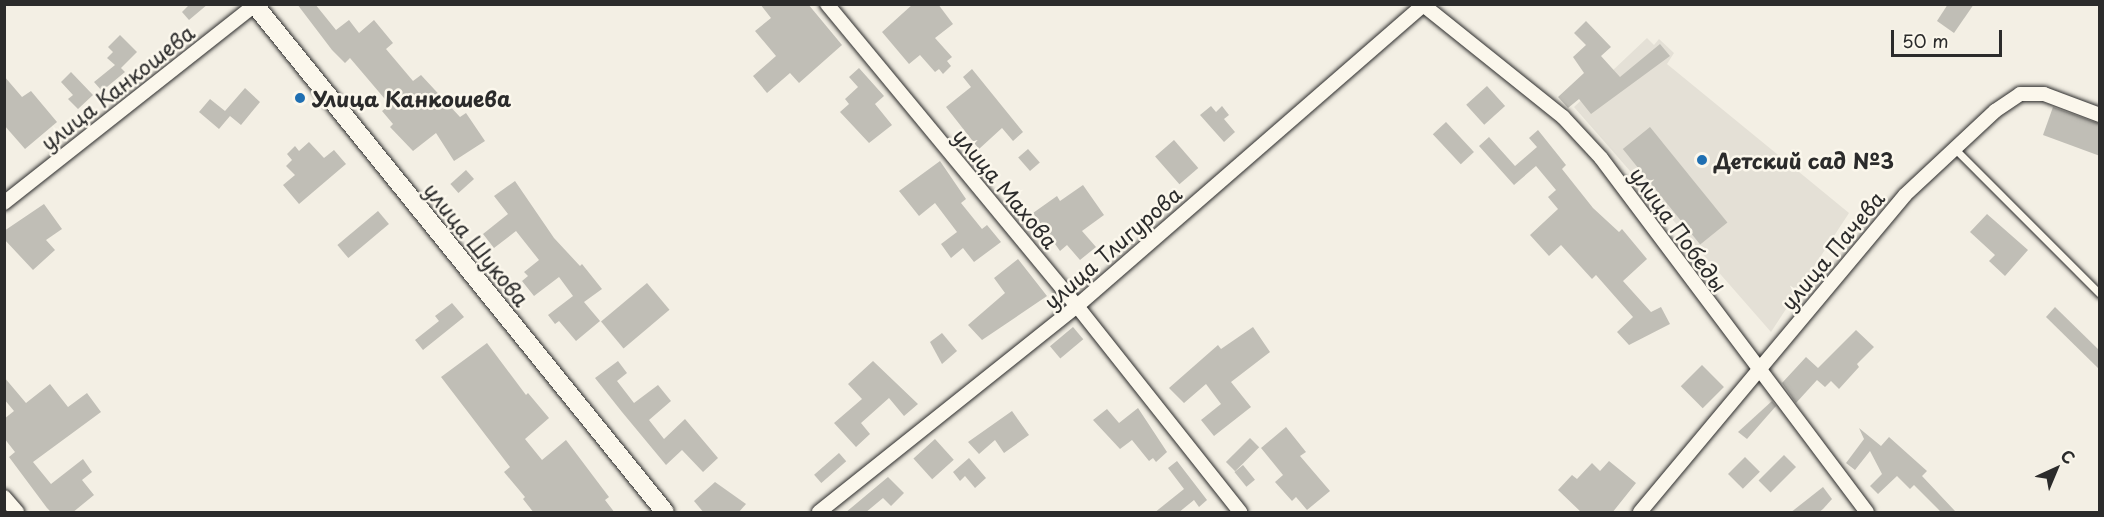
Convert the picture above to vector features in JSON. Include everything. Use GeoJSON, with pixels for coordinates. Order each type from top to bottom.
{"type":"FeatureCollection","features":[{"type":"Feature","properties":{"kind":"main road","name":"улица Шукова"},"geometry":{"type":"LineString","coordinates":[[255,5],[665,513]]}},
{"type":"Feature","properties":{"kind":"street","name":"улица Махова"},"geometry":{"type":"LineString","coordinates":[[827,4],[1077,306],[1240,513]]}},
{"type":"Feature","properties":{"kind":"street","name":"улица Канкошева"},"geometry":{"type":"LineString","coordinates":[[4,203],[255,5]]}},
{"type":"Feature","properties":{"kind":"street","name":"улица Тлигурова"},"geometry":{"type":"LineString","coordinates":[[819,513],[1077,306],[1423,5]]}},
{"type":"Feature","properties":{"kind":"street","name":"улица Победы"},"geometry":{"type":"LineString","coordinates":[[1423,5],[1563,117],[1578,133],[1867,513]]}},
{"type":"Feature","properties":{"kind":"street","name":"улица Пачева"},"geometry":{"type":"LineString","coordinates":[[1640,513],[1905,195],[1995,111],[2020,94],[2044,94],[2100,115]]}},
{"type":"Feature","properties":{"kind":"street"},"geometry":{"type":"LineString","coordinates":[[4,497],[17,513]]}},
{"type":"Feature","properties":{"kind":"lane"},"geometry":{"type":"LineString","coordinates":[[1955,149],[2100,294]]}},
{"type":"Feature","properties":{"kind":"shaded area","name":"Детский сад №3"},"geometry":{"type":"Polygon","coordinates":[[[1647,38],[1654,45],[1659,39],[1674,53],[1667,64],[1849,213],[1771,332],[1574,107],[1647,38]]]}},
{"type":"Feature","properties":{"kind":"building"},"geometry":{"type":"Polygon","coordinates":[[[190,4],[208,4],[189,20],[182,12],[190,4]]]}},
{"type":"Feature","properties":{"kind":"building"},"geometry":{"type":"Polygon","coordinates":[[[297,4],[315,4],[336,30],[349,20],[359,33],[374,20],[393,43],[386,49],[413,81],[421,75],[460,117],[466,113],[485,141],[454,161],[436,133],[413,151],[390,127],[393,124],[382,111],[390,105],[350,58],[345,63],[332,50],[297,4]]]}},
{"type":"Feature","properties":{"kind":"building"},"geometry":{"type":"Polygon","coordinates":[[[760,4],[808,4],[842,45],[799,83],[790,73],[767,93],[753,76],[776,56],[755,31],[771,18],[760,4]]]}},
{"type":"Feature","properties":{"kind":"building"},"geometry":{"type":"Polygon","coordinates":[[[913,4],[938,4],[953,24],[935,38],[952,57],[947,61],[951,66],[943,74],[939,69],[935,72],[920,55],[909,64],[882,32],[913,4]]]}},
{"type":"Feature","properties":{"kind":"building"},"geometry":{"type":"Polygon","coordinates":[[[1948,4],[1974,4],[1954,33],[1937,21],[1948,4]]]}},
{"type":"Feature","properties":{"kind":"building"},"geometry":{"type":"Polygon","coordinates":[[[1586,21],[1611,47],[1601,56],[1620,77],[1660,44],[1670,56],[1591,114],[1579,99],[1568,108],[1558,97],[1584,73],[1573,57],[1586,45],[1574,33],[1586,21]]]}},
{"type":"Feature","properties":{"kind":"building"},"geometry":{"type":"Polygon","coordinates":[[[120,35],[137,52],[121,68],[125,72],[102,91],[94,82],[115,65],[107,58],[113,52],[108,47],[120,35]]]}},
{"type":"Feature","properties":{"kind":"building"},"geometry":{"type":"Polygon","coordinates":[[[859,68],[884,96],[875,104],[892,125],[869,143],[840,112],[849,104],[845,99],[858,87],[849,77],[859,68]]]}},
{"type":"Feature","properties":{"kind":"building"},"geometry":{"type":"Polygon","coordinates":[[[972,69],[1023,132],[1013,141],[1002,128],[979,149],[946,107],[971,87],[963,77],[972,69]]]}},
{"type":"Feature","properties":{"kind":"building"},"geometry":{"type":"Polygon","coordinates":[[[71,72],[93,95],[78,109],[68,99],[73,95],[61,82],[71,72]]]}},
{"type":"Feature","properties":{"kind":"building"},"geometry":{"type":"Polygon","coordinates":[[[4,76],[22,97],[31,91],[57,122],[25,149],[4,125],[4,76]]]}},
{"type":"Feature","properties":{"kind":"building"},"geometry":{"type":"Polygon","coordinates":[[[1487,86],[1505,106],[1484,125],[1466,105],[1487,86]]]}},
{"type":"Feature","properties":{"kind":"building"},"geometry":{"type":"Polygon","coordinates":[[[245,88],[260,102],[241,125],[230,116],[219,129],[199,112],[210,99],[225,111],[245,88]]]}},
{"type":"Feature","properties":{"kind":"building"},"geometry":{"type":"Polygon","coordinates":[[[1211,106],[1216,112],[1222,106],[1229,115],[1224,119],[1235,132],[1224,142],[1200,115],[1211,106]]]}},
{"type":"Feature","properties":{"kind":"building"},"geometry":{"type":"Polygon","coordinates":[[[2053,107],[2100,124],[2100,156],[2043,135],[2053,107]]]}},
{"type":"Feature","properties":{"kind":"building"},"geometry":{"type":"Polygon","coordinates":[[[1446,122],[1474,152],[1461,164],[1433,134],[1446,122]]]}},
{"type":"Feature","properties":{"kind":"building"},"geometry":{"type":"Polygon","coordinates":[[[1650,127],[1727,223],[1700,245],[1623,149],[1650,127]]]}},
{"type":"Feature","properties":{"kind":"building"},"geometry":{"type":"Polygon","coordinates":[[[1538,130],[1566,165],[1562,169],[1593,208],[1619,232],[1622,229],[1647,259],[1623,281],[1651,312],[1661,307],[1670,324],[1629,345],[1617,332],[1633,317],[1596,275],[1592,279],[1561,245],[1549,256],[1530,235],[1558,209],[1548,197],[1556,190],[1536,166],[1514,185],[1479,146],[1489,137],[1515,166],[1537,147],[1529,138],[1538,130]]]}},
{"type":"Feature","properties":{"kind":"building"},"geometry":{"type":"Polygon","coordinates":[[[1174,140],[1198,168],[1179,184],[1155,156],[1174,140]]]}},
{"type":"Feature","properties":{"kind":"building"},"geometry":{"type":"Polygon","coordinates":[[[309,142],[324,158],[334,150],[346,164],[299,204],[283,185],[295,175],[286,166],[292,160],[287,154],[295,146],[299,151],[309,142]]]}},
{"type":"Feature","properties":{"kind":"building"},"geometry":{"type":"Polygon","coordinates":[[[1028,149],[1040,163],[1030,171],[1018,158],[1028,149]]]}},
{"type":"Feature","properties":{"kind":"building"},"geometry":{"type":"Polygon","coordinates":[[[940,161],[966,199],[961,203],[982,229],[987,225],[1001,242],[974,262],[963,248],[951,258],[941,244],[957,232],[935,203],[919,216],[899,191],[940,161]]]}},
{"type":"Feature","properties":{"kind":"building"},"geometry":{"type":"Polygon","coordinates":[[[466,170],[474,179],[458,193],[450,184],[466,170]]]}},
{"type":"Feature","properties":{"kind":"building"},"geometry":{"type":"Polygon","coordinates":[[[515,181],[554,238],[580,266],[582,264],[602,289],[584,302],[600,321],[576,341],[559,321],[555,324],[548,315],[573,296],[559,277],[534,296],[522,281],[528,276],[524,272],[539,260],[516,231],[494,248],[483,234],[508,214],[494,196],[515,181]]]}},
{"type":"Feature","properties":{"kind":"building"},"geometry":{"type":"Polygon","coordinates":[[[1083,185],[1104,215],[1082,231],[1096,247],[1080,260],[1067,245],[1060,251],[1033,213],[1057,196],[1060,201],[1083,185]]]}},
{"type":"Feature","properties":{"kind":"building"},"geometry":{"type":"Polygon","coordinates":[[[44,204],[62,229],[46,240],[55,250],[33,270],[4,239],[4,231],[44,204]]]}},
{"type":"Feature","properties":{"kind":"building"},"geometry":{"type":"Polygon","coordinates":[[[378,211],[389,224],[348,258],[337,245],[378,211]]]}},
{"type":"Feature","properties":{"kind":"building"},"geometry":{"type":"Polygon","coordinates":[[[1987,214],[2028,250],[2005,276],[1989,261],[1995,255],[1970,232],[1987,214]]]}},
{"type":"Feature","properties":{"kind":"building"},"geometry":{"type":"Polygon","coordinates":[[[1018,259],[1047,296],[982,340],[968,325],[1005,293],[994,278],[1018,259]]]}},
{"type":"Feature","properties":{"kind":"building"},"geometry":{"type":"Polygon","coordinates":[[[647,283],[669,310],[624,348],[601,322],[647,283]]]}},
{"type":"Feature","properties":{"kind":"building"},"geometry":{"type":"Polygon","coordinates":[[[452,303],[464,317],[423,350],[415,340],[439,321],[435,316],[452,303]]]}},
{"type":"Feature","properties":{"kind":"building"},"geometry":{"type":"Polygon","coordinates":[[[2055,307],[2100,351],[2100,370],[2046,317],[2055,307]]]}},
{"type":"Feature","properties":{"kind":"building"},"geometry":{"type":"Polygon","coordinates":[[[1073,327],[1083,339],[1060,359],[1050,346],[1073,327]]]}},
{"type":"Feature","properties":{"kind":"building"},"geometry":{"type":"Polygon","coordinates":[[[1253,327],[1270,352],[1231,382],[1251,407],[1214,436],[1201,420],[1221,404],[1206,384],[1184,403],[1169,388],[1218,345],[1221,349],[1253,327]]]}},
{"type":"Feature","properties":{"kind":"building"},"geometry":{"type":"Polygon","coordinates":[[[1856,330],[1874,347],[1857,364],[1859,367],[1839,389],[1831,381],[1825,387],[1817,380],[1796,403],[1782,383],[1806,357],[1818,368],[1856,330]]]}},
{"type":"Feature","properties":{"kind":"building"},"geometry":{"type":"Polygon","coordinates":[[[942,333],[957,351],[942,364],[930,342],[942,333]]]}},
{"type":"Feature","properties":{"kind":"building"},"geometry":{"type":"Polygon","coordinates":[[[487,343],[526,395],[528,393],[549,418],[525,439],[542,460],[566,440],[609,497],[605,500],[615,513],[534,513],[523,499],[525,497],[504,472],[510,467],[441,377],[487,343]]]}},
{"type":"Feature","properties":{"kind":"building"},"geometry":{"type":"Polygon","coordinates":[[[618,361],[627,373],[617,381],[634,403],[658,385],[671,401],[649,420],[664,439],[685,419],[718,458],[703,472],[682,450],[666,465],[595,378],[618,361]]]}},
{"type":"Feature","properties":{"kind":"building"},"geometry":{"type":"Polygon","coordinates":[[[873,361],[918,404],[904,416],[889,398],[861,423],[870,434],[856,447],[834,423],[862,399],[848,384],[873,361]]]}},
{"type":"Feature","properties":{"kind":"building"},"geometry":{"type":"Polygon","coordinates":[[[1702,365],[1724,387],[1703,408],[1681,386],[1702,365]]]}},
{"type":"Feature","properties":{"kind":"building"},"geometry":{"type":"Polygon","coordinates":[[[4,377],[26,403],[50,384],[68,407],[87,393],[101,412],[33,462],[51,484],[83,459],[92,472],[82,480],[94,495],[72,513],[52,513],[9,457],[15,452],[4,438],[4,419],[14,411],[4,399],[4,377]]]}},
{"type":"Feature","properties":{"kind":"building"},"geometry":{"type":"Polygon","coordinates":[[[1772,401],[1776,406],[1747,439],[1738,432],[1772,401]]]}},
{"type":"Feature","properties":{"kind":"building"},"geometry":{"type":"Polygon","coordinates":[[[1138,408],[1167,452],[1156,462],[1153,458],[1149,461],[1132,440],[1120,449],[1093,420],[1107,409],[1119,423],[1138,408]]]}},
{"type":"Feature","properties":{"kind":"building"},"geometry":{"type":"Polygon","coordinates":[[[1012,411],[1029,435],[1004,453],[995,440],[979,454],[968,442],[1012,411]]]}},
{"type":"Feature","properties":{"kind":"building"},"geometry":{"type":"Polygon","coordinates":[[[1286,427],[1306,452],[1300,456],[1330,491],[1307,510],[1296,497],[1292,501],[1275,482],[1283,475],[1261,448],[1286,427]]]}},
{"type":"Feature","properties":{"kind":"building"},"geometry":{"type":"Polygon","coordinates":[[[1859,428],[1881,446],[1889,437],[1927,471],[1922,476],[1955,511],[1942,513],[1914,485],[1910,489],[1897,476],[1878,494],[1870,486],[1882,474],[1870,451],[1855,470],[1846,463],[1864,439],[1859,428]]]}},
{"type":"Feature","properties":{"kind":"building"},"geometry":{"type":"Polygon","coordinates":[[[1250,438],[1259,447],[1235,471],[1226,462],[1250,438]]]}},
{"type":"Feature","properties":{"kind":"building"},"geometry":{"type":"Polygon","coordinates":[[[935,439],[954,460],[932,479],[913,458],[935,439]]]}},
{"type":"Feature","properties":{"kind":"building"},"geometry":{"type":"Polygon","coordinates":[[[839,453],[846,461],[821,483],[814,475],[839,453]]]}},
{"type":"Feature","properties":{"kind":"building"},"geometry":{"type":"Polygon","coordinates":[[[1784,455],[1796,467],[1771,492],[1759,480],[1784,455]]]}},
{"type":"Feature","properties":{"kind":"building"},"geometry":{"type":"Polygon","coordinates":[[[1745,457],[1760,472],[1743,489],[1728,474],[1745,457]]]}},
{"type":"Feature","properties":{"kind":"building"},"geometry":{"type":"Polygon","coordinates":[[[969,458],[986,478],[975,488],[965,476],[960,481],[953,472],[969,458]]]}},
{"type":"Feature","properties":{"kind":"building"},"geometry":{"type":"Polygon","coordinates":[[[1177,461],[1207,500],[1199,507],[1194,500],[1178,513],[1154,513],[1184,489],[1168,468],[1177,461]]]}},
{"type":"Feature","properties":{"kind":"building"},"geometry":{"type":"Polygon","coordinates":[[[1609,461],[1636,483],[1612,513],[1582,513],[1558,490],[1572,475],[1577,479],[1592,463],[1600,471],[1609,461]]]}},
{"type":"Feature","properties":{"kind":"building"},"geometry":{"type":"Polygon","coordinates":[[[1243,465],[1255,480],[1246,487],[1234,472],[1243,465]]]}},
{"type":"Feature","properties":{"kind":"building"},"geometry":{"type":"Polygon","coordinates":[[[888,477],[904,493],[891,506],[883,498],[865,513],[845,513],[888,477]]]}},
{"type":"Feature","properties":{"kind":"building"},"geometry":{"type":"Polygon","coordinates":[[[715,482],[746,504],[738,513],[704,513],[694,501],[715,482]]]}},
{"type":"Feature","properties":{"kind":"building"},"geometry":{"type":"Polygon","coordinates":[[[1823,487],[1832,499],[1818,513],[1790,513],[1823,487]]]}},
{"type":"Feature","properties":{"kind":"place","name":"Улица Канкошева"},"geometry":{"type":"Point","coordinates":[300,98]}},
{"type":"Feature","properties":{"kind":"place","name":"Детский сад №3"},"geometry":{"type":"Point","coordinates":[1702,160]}}]}
